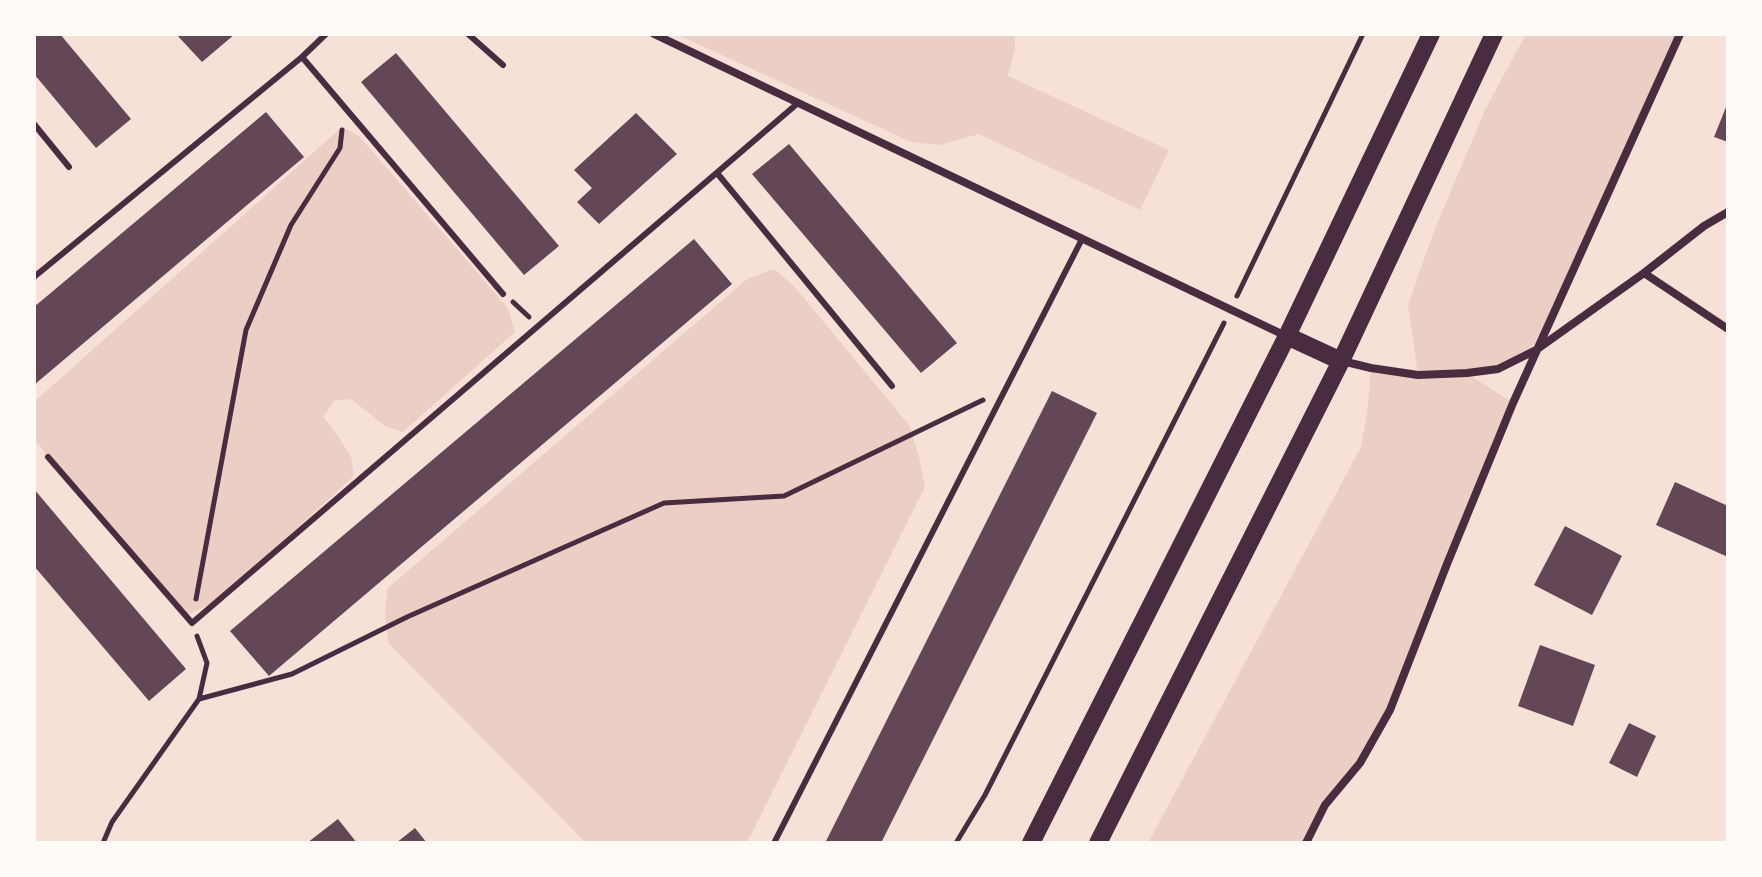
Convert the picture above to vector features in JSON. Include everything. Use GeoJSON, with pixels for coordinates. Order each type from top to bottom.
{"type":"FeatureCollection","features":[{"type":"Feature","properties":{"kind":"main road"},"geometry":{"type":"LineString","coordinates":[[1031,843],[1287,336],[1431,34]]}},
{"type":"Feature","properties":{"kind":"main road"},"geometry":{"type":"LineString","coordinates":[[1098,843],[1341,361],[1494,34]]}},
{"type":"Feature","properties":{"kind":"main road"},"geometry":{"type":"LineString","coordinates":[[1287,336],[1341,361]]}},
{"type":"Feature","properties":{"kind":"street"},"geometry":{"type":"LineString","coordinates":[[654,34],[1287,336]]}},
{"type":"Feature","properties":{"kind":"street"},"geometry":{"type":"LineString","coordinates":[[1306,843],[1325,805],[1360,763],[1390,710],[1513,403],[1680,34]]}},
{"type":"Feature","properties":{"kind":"street"},"geometry":{"type":"LineString","coordinates":[[1341,361],[1418,375],[1498,369],[1536,350],[1704,226],[1728,212]]}},
{"type":"Feature","properties":{"kind":"street"},"geometry":{"type":"LineString","coordinates":[[1644,273],[1728,329]]}},
{"type":"Feature","properties":{"kind":"lane"},"geometry":{"type":"LineString","coordinates":[[34,277],[326,34]]}},
{"type":"Feature","properties":{"kind":"lane"},"geometry":{"type":"LineString","coordinates":[[468,34],[503,65]]}},
{"type":"Feature","properties":{"kind":"lane"},"geometry":{"type":"LineString","coordinates":[[302,57],[503,294]]}},
{"type":"Feature","properties":{"kind":"lane"},"geometry":{"type":"LineString","coordinates":[[48,457],[192,623],[798,103]]}},
{"type":"Feature","properties":{"kind":"lane"},"geometry":{"type":"LineString","coordinates":[[34,124],[69,167]]}},
{"type":"Feature","properties":{"kind":"lane"},"geometry":{"type":"LineString","coordinates":[[717,173],[892,386]]}},
{"type":"Feature","properties":{"kind":"lane"},"geometry":{"type":"LineString","coordinates":[[774,843],[1082,239]]}},
{"type":"Feature","properties":{"kind":"path"},"geometry":{"type":"LineString","coordinates":[[956,843],[985,795],[1230,311],[1363,34]]}},
{"type":"Feature","properties":{"kind":"path"},"geometry":{"type":"LineString","coordinates":[[103,843],[112,822],[199,699],[207,663],[192,623],[246,330],[291,225],[340,148],[344,106]]}},
{"type":"Feature","properties":{"kind":"path"},"geometry":{"type":"LineString","coordinates":[[503,294],[539,325]]}},
{"type":"Feature","properties":{"kind":"path"},"geometry":{"type":"LineString","coordinates":[[199,699],[292,674],[407,617],[664,503],[784,496],[1006,389]]}},
{"type":"Feature","properties":{"kind":"shaded area"},"geometry":{"type":"Polygon","coordinates":[[[676,34],[1008,34],[1015,37],[1015,48],[1008,76],[1169,150],[1140,210],[979,134],[940,145],[911,142],[676,34]]]}},
{"type":"Feature","properties":{"kind":"shaded area"},"geometry":{"type":"Polygon","coordinates":[[[1526,34],[1680,34],[1536,350],[1498,369],[1468,374],[1513,403],[1390,710],[1360,763],[1325,805],[1306,843],[1148,843],[1361,447],[1371,368],[1418,375],[1408,305],[1434,231],[1485,110],[1526,34]]]}},
{"type":"Feature","properties":{"kind":"shaded area"},"geometry":{"type":"Polygon","coordinates":[[[342,127],[359,136],[508,308],[515,332],[403,432],[385,426],[351,399],[334,401],[323,417],[351,457],[354,476],[217,601],[185,616],[34,438],[34,402],[342,127]]]}},
{"type":"Feature","properties":{"kind":"shaded area"},"geometry":{"type":"Polygon","coordinates":[[[774,269],[794,286],[909,425],[925,487],[747,843],[586,843],[388,643],[385,612],[388,588],[747,279],[774,269]]]}},
{"type":"Feature","properties":{"kind":"building"},"geometry":{"type":"Polygon","coordinates":[[[34,34],[60,34],[131,119],[96,148],[34,74],[34,34]]]}},
{"type":"Feature","properties":{"kind":"building"},"geometry":{"type":"Polygon","coordinates":[[[176,34],[235,34],[202,62],[176,34]]]}},
{"type":"Feature","properties":{"kind":"building"},"geometry":{"type":"Polygon","coordinates":[[[396,53],[559,246],[524,275],[361,82],[396,53]]]}},
{"type":"Feature","properties":{"kind":"building"},"geometry":{"type":"Polygon","coordinates":[[[1728,102],[1728,142],[1714,137],[1728,102]]]}},
{"type":"Feature","properties":{"kind":"building"},"geometry":{"type":"Polygon","coordinates":[[[266,112],[304,157],[34,385],[34,307],[266,112]]]}},
{"type":"Feature","properties":{"kind":"building"},"geometry":{"type":"Polygon","coordinates":[[[636,113],[677,154],[599,224],[577,202],[592,188],[574,170],[636,113]]]}},
{"type":"Feature","properties":{"kind":"building"},"geometry":{"type":"Polygon","coordinates":[[[789,144],[957,343],[921,373],[752,174],[789,144]]]}},
{"type":"Feature","properties":{"kind":"building"},"geometry":{"type":"Polygon","coordinates":[[[694,239],[732,284],[269,676],[230,631],[694,239]]]}},
{"type":"Feature","properties":{"kind":"building"},"geometry":{"type":"Polygon","coordinates":[[[1052,391],[1097,413],[881,843],[825,843],[1052,391]]]}},
{"type":"Feature","properties":{"kind":"building"},"geometry":{"type":"Polygon","coordinates":[[[1675,482],[1728,506],[1728,557],[1656,525],[1675,482]]]}},
{"type":"Feature","properties":{"kind":"building"},"geometry":{"type":"Polygon","coordinates":[[[34,489],[186,669],[149,701],[34,566],[34,489]]]}},
{"type":"Feature","properties":{"kind":"building"},"geometry":{"type":"Polygon","coordinates":[[[1565,526],[1622,556],[1592,615],[1534,585],[1565,526]]]}},
{"type":"Feature","properties":{"kind":"building"},"geometry":{"type":"Polygon","coordinates":[[[1540,645],[1595,665],[1573,726],[1518,706],[1540,645]]]}},
{"type":"Feature","properties":{"kind":"building"},"geometry":{"type":"Polygon","coordinates":[[[1629,723],[1656,736],[1637,777],[1609,763],[1629,723]]]}},
{"type":"Feature","properties":{"kind":"building"},"geometry":{"type":"Polygon","coordinates":[[[338,819],[357,843],[307,843],[338,819]]]}},
{"type":"Feature","properties":{"kind":"building"},"geometry":{"type":"Polygon","coordinates":[[[415,828],[427,843],[396,843],[415,828]]]}}]}
